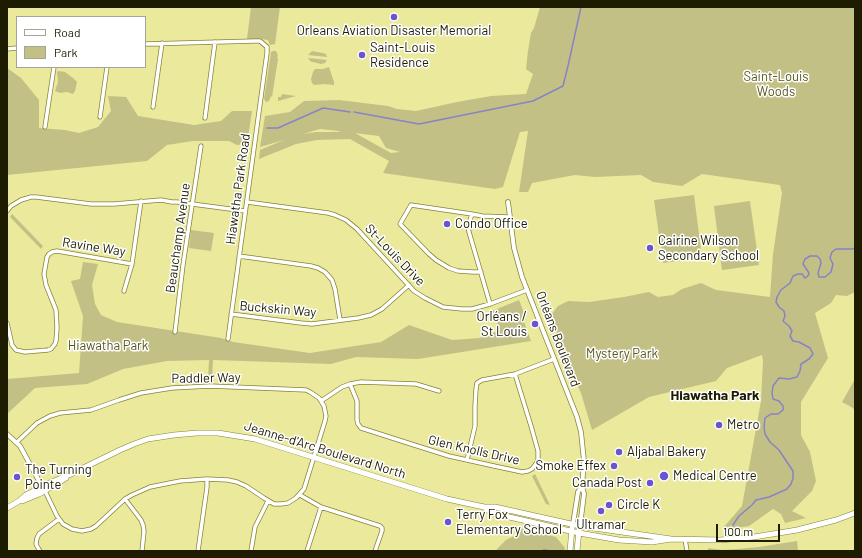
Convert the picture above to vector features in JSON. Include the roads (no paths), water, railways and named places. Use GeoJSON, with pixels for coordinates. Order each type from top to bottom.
{"type":"FeatureCollection","features":[{"type":"Feature","properties":{"kind":"main road","name":"Jeanne-d'Arc Boulevard North"},"geometry":{"type":"LineString","coordinates":[[7,508],[26,495],[58,483],[69,475],[120,450],[148,439],[197,433],[218,433],[255,439],[447,498],[484,507],[495,507],[580,526],[671,539],[720,540],[754,537],[797,530],[836,520],[855,513]]}},
{"type":"Feature","properties":{"kind":"main road","name":"Jeanne-d'Arc Boulevard North"},"geometry":{"type":"LineString","coordinates":[[484,507],[492,513],[579,533],[619,540],[652,542],[671,539]]}},
{"type":"Feature","properties":{"kind":"main road","name":"Orléans Boulevard"},"geometry":{"type":"LineString","coordinates":[[570,551],[573,524]]}},
{"type":"Feature","properties":{"kind":"main road","name":"Orléans Boulevard"},"geometry":{"type":"LineString","coordinates":[[577,551],[580,526]]}},
{"type":"Feature","properties":{"kind":"street","name":"Hiawatha Park Road"},"geometry":{"type":"LineString","coordinates":[[215,42],[255,40],[260,41],[267,47],[228,339]]}},
{"type":"Feature","properties":{"kind":"street"},"geometry":{"type":"LineString","coordinates":[[146,44],[215,42],[205,118]]}},
{"type":"Feature","properties":{"kind":"street"},"geometry":{"type":"LineString","coordinates":[[153,107],[162,43]]}},
{"type":"Feature","properties":{"kind":"street"},"geometry":{"type":"LineString","coordinates":[[45,127],[54,68]]}},
{"type":"Feature","properties":{"kind":"street"},"geometry":{"type":"LineString","coordinates":[[100,117],[107,68]]}},
{"type":"Feature","properties":{"kind":"street","name":"Beauchamp Avenue"},"geometry":{"type":"LineString","coordinates":[[175,332],[183,265],[201,146]]}},
{"type":"Feature","properties":{"kind":"street"},"geometry":{"type":"LineString","coordinates":[[7,210],[21,200],[36,197],[89,204],[161,200],[245,211]]}},
{"type":"Feature","properties":{"kind":"street"},"geometry":{"type":"LineString","coordinates":[[124,291],[132,264],[141,201]]}},
{"type":"Feature","properties":{"kind":"street","name":"St-Louis Drive"},"geometry":{"type":"LineString","coordinates":[[247,202],[328,213],[341,218],[357,229],[409,285],[425,298],[443,306],[472,309],[527,290]]}},
{"type":"Feature","properties":{"kind":"street","name":"Orléans Boulevard"},"geometry":{"type":"LineString","coordinates":[[508,202],[514,248],[527,290],[577,417],[581,432],[584,461],[582,486],[584,494],[580,526]]}},
{"type":"Feature","properties":{"kind":"street"},"geometry":{"type":"LineString","coordinates":[[481,272],[458,271],[449,268],[429,254],[400,224],[411,205],[482,216],[509,217]]}},
{"type":"Feature","properties":{"kind":"street"},"geometry":{"type":"LineString","coordinates":[[472,214],[468,226],[469,232],[490,304]]}},
{"type":"Feature","properties":{"kind":"street","name":"Ravine Way"},"geometry":{"type":"LineString","coordinates":[[7,323],[12,345],[16,350],[25,352],[48,350],[55,344],[57,328],[56,310],[46,285],[44,274],[47,257],[52,252],[57,251],[132,264]]}},
{"type":"Feature","properties":{"kind":"street"},"geometry":{"type":"LineString","coordinates":[[239,256],[318,268],[332,280],[336,289],[340,320]]}},
{"type":"Feature","properties":{"kind":"street","name":"Buckskin Way"},"geometry":{"type":"LineString","coordinates":[[231,314],[301,324],[317,324],[371,315],[388,304],[409,285]]}},
{"type":"Feature","properties":{"kind":"street"},"geometry":{"type":"LineString","coordinates":[[467,460],[475,426],[476,389],[478,383],[482,380],[514,374],[554,359]]}},
{"type":"Feature","properties":{"kind":"street","name":"Glen Knolls Drive"},"geometry":{"type":"LineString","coordinates":[[350,384],[357,401],[357,420],[361,428],[467,460],[522,472],[532,469],[538,461],[538,451],[514,374]]}},
{"type":"Feature","properties":{"kind":"street"},"geometry":{"type":"LineString","coordinates":[[7,434],[17,442],[26,456],[59,519],[63,524],[72,529],[82,531],[96,526],[125,499],[132,495],[150,487],[189,479],[228,480],[251,489],[274,504],[284,504],[300,495],[304,489],[326,421],[326,411],[322,401],[342,387],[361,382],[416,384],[439,391]]}},
{"type":"Feature","properties":{"kind":"street","name":"Paddler Way"},"geometry":{"type":"LineString","coordinates":[[17,442],[37,423],[50,416],[91,410],[141,394],[172,388],[205,386],[298,390],[315,394],[322,401]]}},
{"type":"Feature","properties":{"kind":"street"},"geometry":{"type":"LineString","coordinates":[[198,551],[207,479]]}},
{"type":"Feature","properties":{"kind":"street","name":"Orléans Boulevard"},"geometry":{"type":"LineString","coordinates":[[573,524],[578,492],[582,486]]}},
{"type":"Feature","properties":{"kind":"street"},"geometry":{"type":"LineString","coordinates":[[300,495],[321,507],[380,526],[382,531],[375,551]]}},
{"type":"Feature","properties":{"kind":"street"},"geometry":{"type":"LineString","coordinates":[[125,499],[141,520],[143,525],[144,531],[142,551]]}},
{"type":"Feature","properties":{"kind":"street"},"geometry":{"type":"LineString","coordinates":[[251,551],[255,527],[268,501]]}},
{"type":"Feature","properties":{"kind":"street"},"geometry":{"type":"LineString","coordinates":[[307,551],[321,507]]}},
{"type":"Feature","properties":{"kind":"street"},"geometry":{"type":"LineString","coordinates":[[40,551],[36,544],[39,534],[59,519]]}},
{"type":"Feature","properties":{"kind":"street"},"geometry":{"type":"LineString","coordinates":[[685,539],[687,551]]}},
{"type":"Feature","properties":{"kind":"waterway"},"geometry":{"type":"LineString","coordinates":[[354,112],[419,124],[533,101],[563,86],[581,7]]}},
{"type":"Feature","properties":{"kind":"waterway"},"geometry":{"type":"LineString","coordinates":[[267,128],[278,128],[323,108],[350,112]]}},
{"type":"Feature","properties":{"kind":"waterway"},"geometry":{"type":"LineString","coordinates":[[733,525],[739,516],[756,500],[769,497],[787,489],[793,478],[793,471],[779,450],[770,442],[765,434],[765,418],[771,414],[778,414],[783,410],[783,406],[779,401],[773,399],[773,386],[779,378],[789,379],[797,377],[801,364],[809,359],[813,354],[810,348],[799,342],[793,341],[790,336],[792,331],[783,321],[785,316],[784,311],[776,302],[777,297],[781,290],[790,283],[793,276],[798,274],[802,274],[805,278],[808,276],[809,273],[803,264],[805,259],[810,256],[817,256],[821,263],[818,273],[819,277],[825,277],[831,272],[833,264],[830,258],[832,252],[836,249],[855,248]]}},
{"type":"Feature","properties":{"kind":"waterway"},"geometry":{"type":"LineString","coordinates":[[542,551],[551,551]]}},
{"type":"Feature","properties":{"kind":"place","name":"Orleans Aviation Disaster Memorial"},"geometry":{"type":"Point","coordinates":[394,17]}},
{"type":"Feature","properties":{"kind":"place","name":"Saint-Louis Residence"},"geometry":{"type":"Point","coordinates":[362,55]}},
{"type":"Feature","properties":{"kind":"place","name":"Condo Office"},"geometry":{"type":"Point","coordinates":[447,224]}},
{"type":"Feature","properties":{"kind":"place","name":"Cairine Wilson Secondary School"},"geometry":{"type":"Point","coordinates":[650,248]}},
{"type":"Feature","properties":{"kind":"place","name":"Orléans / St Louis"},"geometry":{"type":"Point","coordinates":[535,324]}},
{"type":"Feature","properties":{"kind":"place","name":"Metro"},"geometry":{"type":"Point","coordinates":[719,425]}},
{"type":"Feature","properties":{"kind":"place","name":"Aljabal Bakery"},"geometry":{"type":"Point","coordinates":[619,452]}},
{"type":"Feature","properties":{"kind":"place","name":"Smoke Effex"},"geometry":{"type":"Point","coordinates":[614,466]}},
{"type":"Feature","properties":{"kind":"place","name":"Medical Centre"},"geometry":{"type":"Point","coordinates":[664,476]}},
{"type":"Feature","properties":{"kind":"place","name":"The Turning Pointe"},"geometry":{"type":"Point","coordinates":[17,477]}},
{"type":"Feature","properties":{"kind":"place","name":"Canada Post"},"geometry":{"type":"Point","coordinates":[650,483]}},
{"type":"Feature","properties":{"kind":"place","name":"Circle K"},"geometry":{"type":"Point","coordinates":[609,505]}},
{"type":"Feature","properties":{"kind":"place","name":"Ultramar"},"geometry":{"type":"Point","coordinates":[601,511]}},
{"type":"Feature","properties":{"kind":"place","name":"Terry Fox Elementary School"},"geometry":{"type":"Point","coordinates":[448,522]}},
{"type":"Feature","properties":{"kind":"district","name":"Hiawatha Park"},"geometry":{"type":"Point","coordinates":[715,395]}},
{"type":"Feature","properties":{"kind":"park label","name":"Saint-Louis Woods"},"geometry":{"type":"Point","coordinates":[776,84]}},
{"type":"Feature","properties":{"kind":"park label","name":"Mystery Park"},"geometry":{"type":"Point","coordinates":[622,354]}}]}
